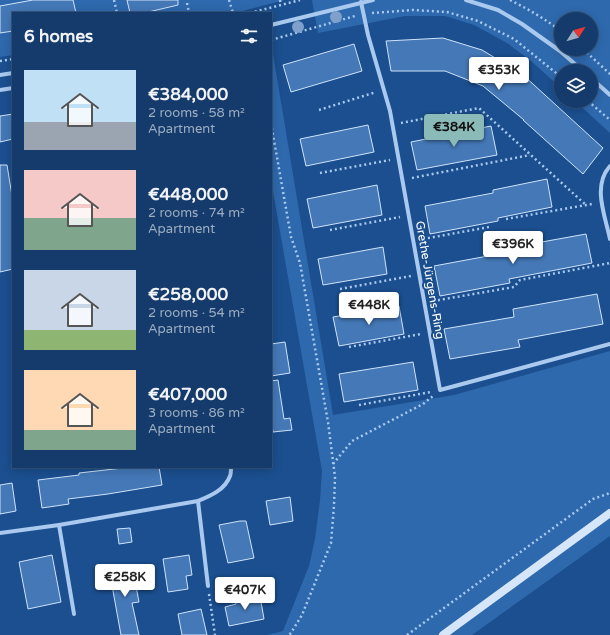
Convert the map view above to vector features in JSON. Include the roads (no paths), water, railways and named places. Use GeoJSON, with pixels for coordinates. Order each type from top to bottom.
{"type":"FeatureCollection","features":[{"type":"Feature","properties":{"kind":"main road"},"geometry":{"type":"LineString","coordinates":[[443,635],[610,513]]}},
{"type":"Feature","properties":{"kind":"street"},"geometry":{"type":"LineString","coordinates":[[272,25],[373,0]]}},
{"type":"Feature","properties":{"kind":"street"},"geometry":{"type":"LineString","coordinates":[[466,0],[498,10],[522,24],[560,51],[575,64]]}},
{"type":"Feature","properties":{"kind":"street","name":"Grethe-Jürgens-Ring"},"geometry":{"type":"LineString","coordinates":[[361,2],[368,35],[390,111],[440,390],[610,344]]}},
{"type":"Feature","properties":{"kind":"street"},"geometry":{"type":"LineString","coordinates":[[0,75],[12,73]]}},
{"type":"Feature","properties":{"kind":"street"},"geometry":{"type":"LineString","coordinates":[[598,84],[610,95]]}},
{"type":"Feature","properties":{"kind":"street"},"geometry":{"type":"LineString","coordinates":[[0,90],[12,88]]}},
{"type":"Feature","properties":{"kind":"street"},"geometry":{"type":"LineString","coordinates":[[610,166],[606,170],[600,191],[610,239]]}},
{"type":"Feature","properties":{"kind":"street"},"geometry":{"type":"LineString","coordinates":[[0,533],[198,501],[211,495],[225,485],[231,476],[231,468]]}},
{"type":"Feature","properties":{"kind":"street"},"geometry":{"type":"LineString","coordinates":[[198,501],[208,586]]}},
{"type":"Feature","properties":{"kind":"street"},"geometry":{"type":"LineString","coordinates":[[59,524],[74,614]]}}]}
